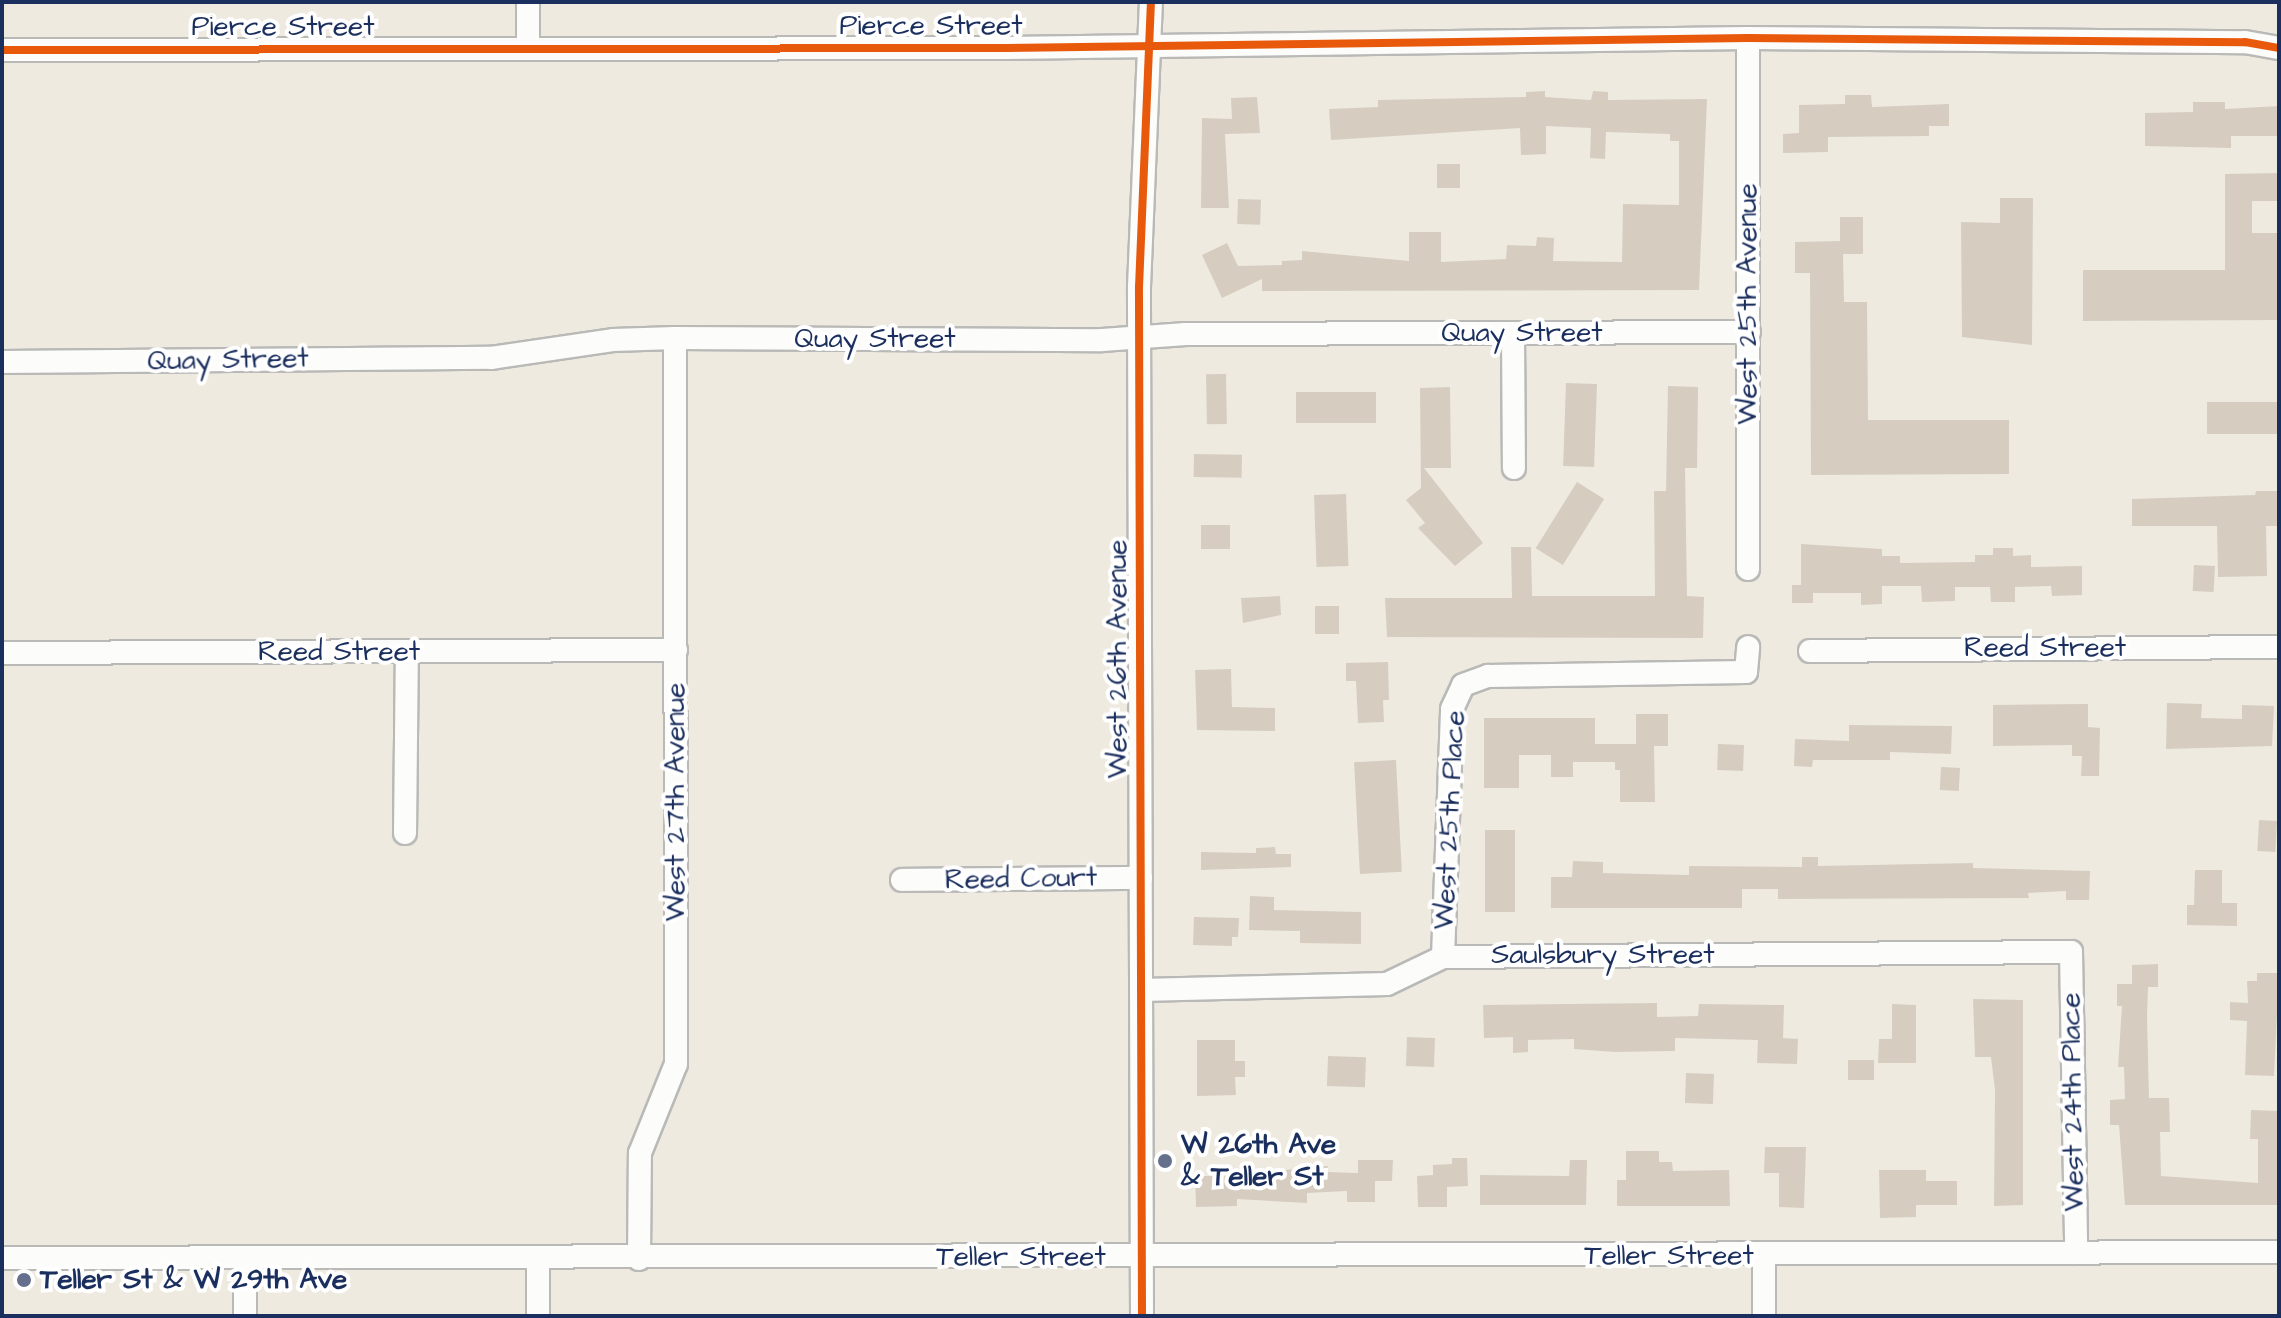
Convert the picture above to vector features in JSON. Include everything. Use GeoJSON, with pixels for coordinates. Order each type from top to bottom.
{"type":"FeatureCollection","features":[{"type":"Feature","properties":{"kind":"street"},"geometry":{"type":"LineString","coordinates":[[528,2],[528,48]]}},
{"type":"Feature","properties":{"kind":"street","name":"West 26th Avenue"},"geometry":{"type":"LineString","coordinates":[[1142,1316],[1140,338],[1151,2]]}},
{"type":"Feature","properties":{"kind":"street","name":"Pierce Street"},"geometry":{"type":"LineString","coordinates":[[2245,42],[2279,36]]}},
{"type":"Feature","properties":{"kind":"street","name":"Pierce Street"},"geometry":{"type":"LineString","coordinates":[[2,50],[1151,45],[1748,38],[2245,42],[2279,48]]}},
{"type":"Feature","properties":{"kind":"street","name":"West 25th Avenue"},"geometry":{"type":"LineString","coordinates":[[1748,38],[1748,569]]}},
{"type":"Feature","properties":{"kind":"street","name":"Quay Street"},"geometry":{"type":"LineString","coordinates":[[2,362],[491,358],[613,340],[675,338],[1140,338],[1749,332]]}},
{"type":"Feature","properties":{"kind":"street"},"geometry":{"type":"LineString","coordinates":[[1513,333],[1514,468]]}},
{"type":"Feature","properties":{"kind":"street","name":"West 27th Avenue"},"geometry":{"type":"LineString","coordinates":[[639,1259],[640,1153],[676,1064],[675,338]]}},
{"type":"Feature","properties":{"kind":"street","name":"West 25th Place"},"geometry":{"type":"LineString","coordinates":[[1443,957],[1452,709],[1463,685],[1488,676],[1746,672],[1748,647]]}},
{"type":"Feature","properties":{"kind":"street","name":"Reed Street"},"geometry":{"type":"LineString","coordinates":[[1810,651],[2279,647]]}},
{"type":"Feature","properties":{"kind":"street","name":"Reed Street"},"geometry":{"type":"LineString","coordinates":[[2,653],[676,650]]}},
{"type":"Feature","properties":{"kind":"street"},"geometry":{"type":"LineString","coordinates":[[405,833],[407,652]]}},
{"type":"Feature","properties":{"kind":"street","name":"Reed Court"},"geometry":{"type":"LineString","coordinates":[[902,880],[1141,878]]}},
{"type":"Feature","properties":{"kind":"street","name":"Saulsbury Street"},"geometry":{"type":"LineString","coordinates":[[1141,990],[1387,984],[1443,957],[2071,952]]}},
{"type":"Feature","properties":{"kind":"street","name":"West 24th Place"},"geometry":{"type":"LineString","coordinates":[[2071,952],[2076,1253]]}},
{"type":"Feature","properties":{"kind":"street","name":"Teller Street"},"geometry":{"type":"LineString","coordinates":[[2,1258],[538,1260],[2279,1252]]}},
{"type":"Feature","properties":{"kind":"street"},"geometry":{"type":"LineString","coordinates":[[1764,1256],[1764,1316]]}},
{"type":"Feature","properties":{"kind":"street"},"geometry":{"type":"LineString","coordinates":[[245,1259],[245,1316]]}},
{"type":"Feature","properties":{"kind":"street"},"geometry":{"type":"LineString","coordinates":[[538,1260],[538,1316]]}},
{"type":"Feature","properties":{"kind":"building"},"geometry":{"type":"Polygon","coordinates":[[[1545,91],[1545,97],[1591,100],[1593,91],[1608,92],[1608,100],[1707,99],[1699,290],[1262,291],[1262,279],[1222,298],[1202,255],[1227,243],[1238,266],[1282,265],[1282,261],[1302,260],[1302,251],[1409,261],[1409,232],[1441,232],[1441,262],[1506,259],[1507,245],[1536,246],[1537,237],[1554,238],[1553,261],[1622,262],[1623,204],[1679,205],[1679,141],[1670,141],[1670,134],[1606,132],[1605,159],[1590,158],[1591,128],[1546,126],[1546,154],[1521,155],[1520,128],[1331,140],[1329,109],[1378,107],[1378,100],[1526,97],[1526,92],[1545,91]]]}},
{"type":"Feature","properties":{"kind":"building"},"geometry":{"type":"Polygon","coordinates":[[[1845,95],[1871,95],[1872,107],[1949,104],[1949,126],[1929,126],[1929,136],[1828,137],[1828,152],[1783,153],[1783,134],[1799,133],[1799,105],[1845,104],[1845,95]]]}},
{"type":"Feature","properties":{"kind":"building"},"geometry":{"type":"Polygon","coordinates":[[[1257,97],[1260,133],[1225,134],[1229,208],[1201,208],[1202,118],[1232,119],[1231,98],[1257,97]]]}},
{"type":"Feature","properties":{"kind":"building"},"geometry":{"type":"Polygon","coordinates":[[[2193,102],[2225,102],[2225,109],[2279,106],[2279,136],[2231,136],[2231,148],[2145,146],[2145,113],[2193,112],[2193,102]]]}},
{"type":"Feature","properties":{"kind":"building"},"geometry":{"type":"Polygon","coordinates":[[[1437,164],[1460,164],[1460,188],[1437,188],[1437,164]]]}},
{"type":"Feature","properties":{"kind":"building"},"geometry":{"type":"Polygon","coordinates":[[[2279,173],[2279,201],[2252,201],[2252,233],[2279,233],[2279,320],[2083,321],[2083,270],[2225,270],[2225,174],[2279,173]]]}},
{"type":"Feature","properties":{"kind":"building"},"geometry":{"type":"Polygon","coordinates":[[[2000,198],[2033,198],[2032,345],[1962,337],[1961,222],[2000,223],[2000,198]]]}},
{"type":"Feature","properties":{"kind":"building"},"geometry":{"type":"Polygon","coordinates":[[[1238,199],[1261,200],[1260,225],[1237,224],[1238,199]]]}},
{"type":"Feature","properties":{"kind":"building"},"geometry":{"type":"Polygon","coordinates":[[[1840,217],[1863,217],[1863,254],[1843,254],[1844,302],[1867,302],[1868,420],[2009,420],[2009,474],[1811,475],[1810,273],[1795,273],[1795,242],[1840,241],[1840,217]]]}},
{"type":"Feature","properties":{"kind":"building"},"geometry":{"type":"Polygon","coordinates":[[[1206,374],[1226,374],[1227,424],[1207,424],[1206,374]]]}},
{"type":"Feature","properties":{"kind":"building"},"geometry":{"type":"Polygon","coordinates":[[[1566,383],[1597,384],[1594,467],[1563,466],[1566,383]]]}},
{"type":"Feature","properties":{"kind":"building"},"geometry":{"type":"Polygon","coordinates":[[[1668,386],[1698,387],[1697,468],[1685,468],[1687,596],[1704,597],[1703,638],[1387,637],[1385,598],[1512,598],[1511,547],[1531,547],[1532,596],[1655,596],[1654,491],[1666,491],[1668,386]]]}},
{"type":"Feature","properties":{"kind":"building"},"geometry":{"type":"Polygon","coordinates":[[[1450,387],[1451,468],[1424,468],[1483,543],[1455,566],[1418,528],[1425,523],[1406,500],[1421,488],[1420,388],[1450,387]]]}},
{"type":"Feature","properties":{"kind":"building"},"geometry":{"type":"Polygon","coordinates":[[[1296,392],[1376,392],[1376,423],[1296,423],[1296,392]]]}},
{"type":"Feature","properties":{"kind":"building"},"geometry":{"type":"Polygon","coordinates":[[[2207,402],[2279,402],[2279,434],[2207,434],[2207,402]]]}},
{"type":"Feature","properties":{"kind":"building"},"geometry":{"type":"Polygon","coordinates":[[[1194,454],[1242,455],[1242,478],[1194,477],[1194,454]]]}},
{"type":"Feature","properties":{"kind":"building"},"geometry":{"type":"Polygon","coordinates":[[[1577,482],[1604,499],[1563,565],[1536,548],[1577,482]]]}},
{"type":"Feature","properties":{"kind":"building"},"geometry":{"type":"Polygon","coordinates":[[[2256,491],[2279,491],[2279,526],[2266,526],[2267,576],[2218,577],[2217,526],[2132,526],[2132,499],[2255,495],[2256,491]]]}},
{"type":"Feature","properties":{"kind":"building"},"geometry":{"type":"Polygon","coordinates":[[[1346,494],[1349,566],[1317,567],[1314,495],[1346,494]]]}},
{"type":"Feature","properties":{"kind":"building"},"geometry":{"type":"Polygon","coordinates":[[[1201,525],[1230,525],[1230,549],[1201,549],[1201,525]]]}},
{"type":"Feature","properties":{"kind":"building"},"geometry":{"type":"Polygon","coordinates":[[[1801,544],[1882,549],[1882,556],[1900,556],[1900,563],[1975,562],[1975,555],[1993,555],[1993,548],[2013,548],[2013,556],[2031,555],[2031,567],[2082,566],[2082,595],[2052,596],[2051,586],[2015,587],[2015,602],[1991,602],[1990,587],[1955,587],[1955,601],[1922,602],[1921,586],[1882,586],[1882,604],[1861,605],[1861,593],[1813,593],[1813,603],[1792,603],[1792,585],[1801,585],[1801,544]]]}},
{"type":"Feature","properties":{"kind":"building"},"geometry":{"type":"Polygon","coordinates":[[[2194,565],[2215,566],[2214,592],[2193,591],[2194,565]]]}},
{"type":"Feature","properties":{"kind":"building"},"geometry":{"type":"Polygon","coordinates":[[[1280,596],[1281,615],[1243,623],[1241,598],[1280,596]]]}},
{"type":"Feature","properties":{"kind":"building"},"geometry":{"type":"Polygon","coordinates":[[[1315,606],[1339,606],[1339,634],[1315,634],[1315,606]]]}},
{"type":"Feature","properties":{"kind":"building"},"geometry":{"type":"Polygon","coordinates":[[[1388,662],[1389,700],[1383,700],[1384,722],[1358,723],[1356,681],[1346,681],[1346,663],[1388,662]]]}},
{"type":"Feature","properties":{"kind":"building"},"geometry":{"type":"Polygon","coordinates":[[[1231,669],[1232,707],[1275,708],[1275,731],[1197,730],[1195,670],[1231,669]]]}},
{"type":"Feature","properties":{"kind":"building"},"geometry":{"type":"Polygon","coordinates":[[[2167,703],[2202,704],[2201,718],[2242,719],[2242,705],[2274,706],[2272,746],[2166,749],[2167,703]]]}},
{"type":"Feature","properties":{"kind":"building"},"geometry":{"type":"Polygon","coordinates":[[[2088,704],[2088,727],[2100,728],[2099,776],[2081,776],[2082,756],[2072,756],[2072,745],[1993,746],[1993,705],[2088,704]]]}},
{"type":"Feature","properties":{"kind":"building"},"geometry":{"type":"Polygon","coordinates":[[[1636,714],[1668,714],[1668,746],[1654,746],[1655,802],[1620,802],[1620,770],[1615,770],[1615,762],[1573,762],[1573,777],[1551,777],[1551,755],[1519,755],[1519,788],[1484,788],[1484,718],[1595,718],[1595,744],[1636,744],[1636,714]]]}},
{"type":"Feature","properties":{"kind":"building"},"geometry":{"type":"Polygon","coordinates":[[[1849,725],[1952,726],[1951,754],[1890,752],[1890,760],[1813,760],[1812,767],[1794,766],[1795,739],[1849,741],[1849,725]]]}},
{"type":"Feature","properties":{"kind":"building"},"geometry":{"type":"Polygon","coordinates":[[[1718,744],[1744,745],[1743,771],[1717,770],[1718,744]]]}},
{"type":"Feature","properties":{"kind":"building"},"geometry":{"type":"Polygon","coordinates":[[[1396,760],[1402,872],[1360,874],[1354,762],[1396,760]]]}},
{"type":"Feature","properties":{"kind":"building"},"geometry":{"type":"Polygon","coordinates":[[[1941,767],[1960,768],[1959,791],[1940,790],[1941,767]]]}},
{"type":"Feature","properties":{"kind":"building"},"geometry":{"type":"Polygon","coordinates":[[[2259,820],[2277,821],[2275,852],[2257,851],[2259,820]]]}},
{"type":"Feature","properties":{"kind":"building"},"geometry":{"type":"Polygon","coordinates":[[[1485,830],[1515,830],[1515,912],[1485,912],[1485,830]]]}},
{"type":"Feature","properties":{"kind":"building"},"geometry":{"type":"Polygon","coordinates":[[[1275,847],[1276,854],[1291,854],[1291,867],[1201,870],[1201,852],[1256,853],[1256,848],[1275,847]]]}},
{"type":"Feature","properties":{"kind":"building"},"geometry":{"type":"Polygon","coordinates":[[[1802,857],[1818,857],[1818,866],[1973,863],[1973,868],[2090,871],[2089,900],[2066,900],[2066,891],[2028,893],[2029,898],[1778,899],[1778,889],[1742,889],[1742,908],[1551,908],[1551,877],[1572,877],[1573,861],[1603,862],[1603,873],[1689,875],[1689,866],[1802,867],[1802,857]]]}},
{"type":"Feature","properties":{"kind":"building"},"geometry":{"type":"Polygon","coordinates":[[[2195,870],[2222,870],[2222,903],[2237,903],[2237,926],[2187,925],[2187,905],[2194,905],[2195,870]]]}},
{"type":"Feature","properties":{"kind":"building"},"geometry":{"type":"Polygon","coordinates":[[[1250,896],[1274,897],[1274,910],[1361,912],[1361,944],[1300,943],[1300,931],[1249,930],[1250,896]]]}},
{"type":"Feature","properties":{"kind":"building"},"geometry":{"type":"Polygon","coordinates":[[[1194,917],[1239,918],[1238,937],[1232,937],[1232,946],[1193,945],[1194,917]]]}},
{"type":"Feature","properties":{"kind":"building"},"geometry":{"type":"Polygon","coordinates":[[[2158,964],[2158,987],[2148,987],[2147,1016],[2149,1098],[2169,1098],[2170,1132],[2160,1132],[2161,1176],[2258,1183],[2258,1139],[2250,1139],[2251,1110],[2279,1111],[2279,1205],[2125,1205],[2119,1125],[2110,1125],[2110,1100],[2125,1099],[2124,1067],[2118,1067],[2122,1006],[2117,1006],[2117,984],[2132,984],[2132,965],[2158,964]]]}},
{"type":"Feature","properties":{"kind":"building"},"geometry":{"type":"Polygon","coordinates":[[[2257,973],[2279,973],[2274,1076],[2245,1075],[2247,1021],[2230,1020],[2230,1002],[2248,1003],[2247,981],[2257,981],[2257,973]]]}},
{"type":"Feature","properties":{"kind":"building"},"geometry":{"type":"Polygon","coordinates":[[[1973,999],[2023,1000],[2023,1205],[1994,1206],[1995,1090],[1991,1057],[1975,1057],[1973,999]]]}},
{"type":"Feature","properties":{"kind":"building"},"geometry":{"type":"Polygon","coordinates":[[[1657,1003],[1657,1017],[1698,1016],[1699,1004],[1784,1005],[1783,1038],[1798,1039],[1797,1064],[1757,1063],[1758,1040],[1675,1038],[1675,1051],[1615,1052],[1574,1049],[1574,1039],[1528,1040],[1528,1052],[1513,1053],[1513,1037],[1484,1038],[1483,1005],[1657,1003]]]}},
{"type":"Feature","properties":{"kind":"building"},"geometry":{"type":"Polygon","coordinates":[[[1892,1004],[1916,1005],[1916,1063],[1878,1063],[1879,1039],[1892,1039],[1892,1004]]]}},
{"type":"Feature","properties":{"kind":"building"},"geometry":{"type":"Polygon","coordinates":[[[1407,1037],[1435,1038],[1434,1067],[1406,1066],[1407,1037]]]}},
{"type":"Feature","properties":{"kind":"building"},"geometry":{"type":"Polygon","coordinates":[[[1197,1040],[1235,1040],[1235,1061],[1245,1061],[1245,1077],[1235,1077],[1236,1095],[1197,1096],[1197,1040]]]}},
{"type":"Feature","properties":{"kind":"building"},"geometry":{"type":"Polygon","coordinates":[[[1328,1056],[1366,1057],[1365,1087],[1327,1086],[1328,1056]]]}},
{"type":"Feature","properties":{"kind":"building"},"geometry":{"type":"Polygon","coordinates":[[[1848,1060],[1874,1060],[1874,1080],[1848,1080],[1848,1060]]]}},
{"type":"Feature","properties":{"kind":"building"},"geometry":{"type":"Polygon","coordinates":[[[1686,1073],[1714,1074],[1713,1104],[1685,1103],[1686,1073]]]}},
{"type":"Feature","properties":{"kind":"building"},"geometry":{"type":"Polygon","coordinates":[[[1765,1147],[1806,1147],[1804,1208],[1779,1207],[1779,1173],[1764,1173],[1765,1147]]]}},
{"type":"Feature","properties":{"kind":"building"},"geometry":{"type":"Polygon","coordinates":[[[1626,1151],[1659,1151],[1659,1162],[1672,1162],[1673,1171],[1729,1170],[1730,1206],[1617,1206],[1617,1180],[1626,1180],[1626,1151]]]}},
{"type":"Feature","properties":{"kind":"building"},"geometry":{"type":"Polygon","coordinates":[[[1452,1158],[1467,1158],[1468,1186],[1447,1187],[1447,1207],[1418,1207],[1417,1176],[1433,1175],[1433,1165],[1452,1164],[1452,1158]]]}},
{"type":"Feature","properties":{"kind":"building"},"geometry":{"type":"Polygon","coordinates":[[[1358,1160],[1393,1160],[1392,1181],[1375,1181],[1375,1202],[1347,1202],[1347,1191],[1307,1193],[1307,1203],[1237,1199],[1237,1206],[1196,1207],[1195,1176],[1212,1176],[1212,1168],[1250,1168],[1250,1173],[1328,1166],[1328,1172],[1358,1173],[1358,1160]]]}},
{"type":"Feature","properties":{"kind":"building"},"geometry":{"type":"Polygon","coordinates":[[[1570,1160],[1587,1160],[1586,1205],[1480,1205],[1480,1175],[1569,1176],[1570,1160]]]}},
{"type":"Feature","properties":{"kind":"building"},"geometry":{"type":"Polygon","coordinates":[[[1879,1170],[1926,1170],[1926,1181],[1957,1181],[1957,1205],[1916,1205],[1916,1217],[1880,1218],[1879,1170]]]}},
{"type":"Feature","properties":{"kind":"cycle path"},"geometry":{"type":"LineString","coordinates":[[1142,1316],[1139,287],[1151,2]]}},
{"type":"Feature","properties":{"kind":"cycle path"},"geometry":{"type":"LineString","coordinates":[[2,50],[1006,48],[1748,38],[2245,42],[2279,48]]}},
{"type":"Feature","properties":{"kind":"place","name":"W 26th Ave & Teller St"},"geometry":{"type":"Point","coordinates":[1165,1161]}},
{"type":"Feature","properties":{"kind":"place","name":"Teller St & W 29th Ave"},"geometry":{"type":"Point","coordinates":[24,1280]}}]}
